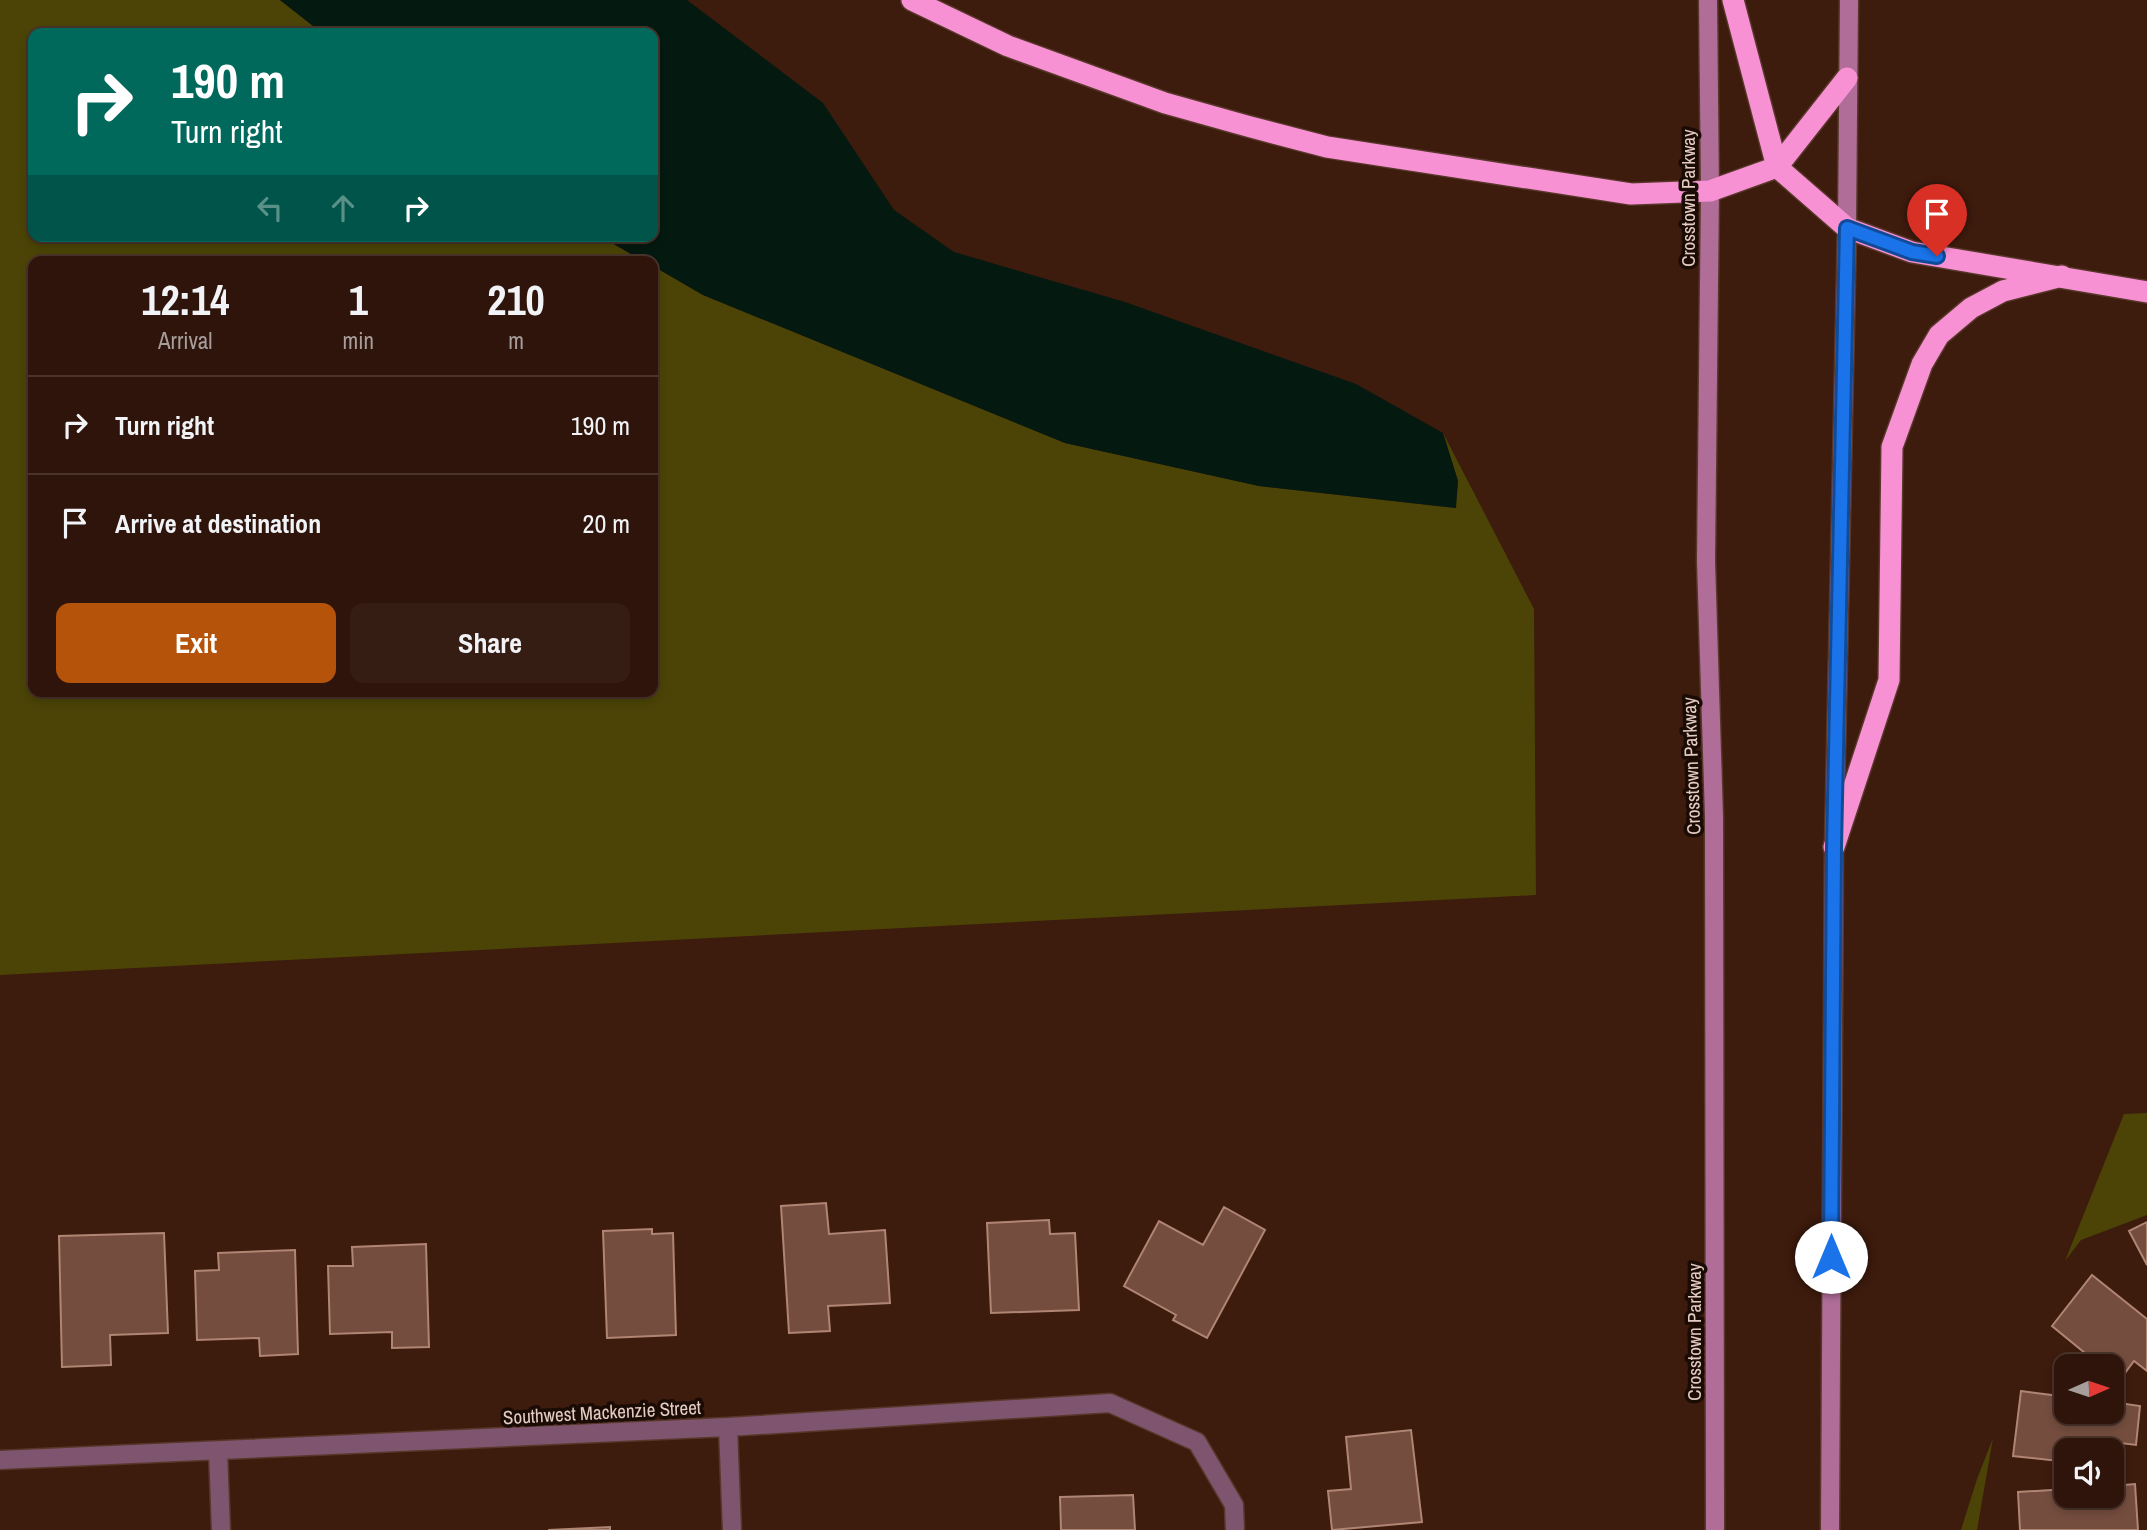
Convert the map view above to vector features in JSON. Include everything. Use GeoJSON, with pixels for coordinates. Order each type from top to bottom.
{"type":"FeatureCollection","features":[{"type":"Feature","properties":{"kind":"highway"},"geometry":{"type":"LineString","coordinates":[[912,0],[1008,46],[1165,103],[1327,147],[1632,194],[1710,191],[1777,167],[1847,78]]}},
{"type":"Feature","properties":{"kind":"highway"},"geometry":{"type":"LineString","coordinates":[[1733,0],[1777,167],[1847,228],[1912,252],[2147,292]]}},
{"type":"Feature","properties":{"kind":"highway"},"geometry":{"type":"LineString","coordinates":[[1834,847],[1889,680],[1892,447],[1922,364],[1939,335],[1971,308],[2003,291],[2062,276]]}},
{"type":"Feature","properties":{"kind":"main road","name":"Crosstown Parkway"},"geometry":{"type":"LineString","coordinates":[[1708,0],[1710,191],[1706,561],[1714,817],[1715,1530]]}},
{"type":"Feature","properties":{"kind":"main road"},"geometry":{"type":"LineString","coordinates":[[1830,1530],[1834,847],[1849,0]]}},
{"type":"Feature","properties":{"kind":"street","name":"Southwest Mackenzie Street"},"geometry":{"type":"LineString","coordinates":[[0,1461],[728,1427],[1110,1403],[1197,1442],[1234,1505],[1235,1530]]}},
{"type":"Feature","properties":{"kind":"street"},"geometry":{"type":"LineString","coordinates":[[728,1427],[732,1530]]}},
{"type":"Feature","properties":{"kind":"street"},"geometry":{"type":"LineString","coordinates":[[218,1451],[221,1530]]}},
{"type":"Feature","properties":{"kind":"shaded area"},"geometry":{"type":"Polygon","coordinates":[[[0,0],[280,0],[316,28],[28,28],[28,242],[610,242],[634,256],[28,256],[28,697],[658,697],[658,269],[703,295],[1065,443],[1259,486],[1455,508],[1458,481],[1443,433],[1534,609],[1536,895],[0,975],[0,0]]]}},
{"type":"Feature","properties":{"kind":"shaded area"},"geometry":{"type":"Polygon","coordinates":[[[280,0],[687,0],[823,103],[894,210],[954,252],[1125,302],[1356,384],[1443,433],[1458,481],[1456,508],[1259,486],[1065,443],[703,295],[658,269],[658,256],[634,256],[610,242],[658,242],[658,28],[316,28],[280,0]]]}},
{"type":"Feature","properties":{"kind":"shaded area"},"geometry":{"type":"Polygon","coordinates":[[[2147,1113],[2147,1215],[2081,1240],[2065,1261],[2124,1114],[2147,1113]]]}},
{"type":"Feature","properties":{"kind":"shaded area"},"geometry":{"type":"Polygon","coordinates":[[[1993,1438],[1977,1530],[1961,1530],[1977,1479],[1993,1438]]]}},
{"type":"Feature","properties":{"kind":"building"},"geometry":{"type":"Polygon","coordinates":[[[826,1203],[829,1234],[885,1230],[890,1303],[828,1306],[830,1331],[789,1333],[781,1206],[826,1203]]]}},
{"type":"Feature","properties":{"kind":"building"},"geometry":{"type":"Polygon","coordinates":[[[1224,1207],[1265,1230],[1207,1338],[1173,1320],[1176,1315],[1124,1286],[1159,1221],[1203,1245],[1224,1207]]]}},
{"type":"Feature","properties":{"kind":"building"},"geometry":{"type":"Polygon","coordinates":[[[1049,1220],[1050,1234],[1075,1233],[1079,1310],[991,1313],[987,1223],[1049,1220]]]}},
{"type":"Feature","properties":{"kind":"building"},"geometry":{"type":"Polygon","coordinates":[[[2147,1222],[2147,1265],[2129,1231],[2147,1222]]]}},
{"type":"Feature","properties":{"kind":"building"},"geometry":{"type":"Polygon","coordinates":[[[652,1229],[652,1234],[673,1233],[676,1335],[607,1338],[603,1231],[652,1229]]]}},
{"type":"Feature","properties":{"kind":"building"},"geometry":{"type":"Polygon","coordinates":[[[164,1233],[168,1333],[110,1335],[111,1365],[62,1367],[59,1236],[164,1233]]]}},
{"type":"Feature","properties":{"kind":"building"},"geometry":{"type":"Polygon","coordinates":[[[426,1244],[429,1347],[392,1348],[392,1332],[330,1334],[328,1266],[353,1266],[352,1247],[426,1244]]]}},
{"type":"Feature","properties":{"kind":"building"},"geometry":{"type":"Polygon","coordinates":[[[295,1250],[298,1354],[260,1356],[259,1338],[197,1340],[195,1271],[219,1270],[218,1253],[295,1250]]]}},
{"type":"Feature","properties":{"kind":"building"},"geometry":{"type":"Polygon","coordinates":[[[2092,1275],[2147,1319],[2147,1371],[2134,1361],[2124,1374],[2124,1354],[2086,1354],[2052,1326],[2092,1275]]]}},
{"type":"Feature","properties":{"kind":"building"},"geometry":{"type":"Polygon","coordinates":[[[2021,1391],[2054,1395],[2054,1424],[2124,1424],[2124,1404],[2140,1406],[2136,1445],[2124,1444],[2124,1438],[2054,1438],[2054,1461],[2013,1456],[2021,1391]]]}},
{"type":"Feature","properties":{"kind":"building"},"geometry":{"type":"Polygon","coordinates":[[[1411,1430],[1422,1522],[1332,1530],[1328,1491],[1351,1489],[1346,1437],[1411,1430]]]}},
{"type":"Feature","properties":{"kind":"building"},"geometry":{"type":"Polygon","coordinates":[[[2135,1484],[2138,1530],[2020,1530],[2018,1492],[2054,1490],[2054,1508],[2124,1508],[2124,1485],[2135,1484]]]}},
{"type":"Feature","properties":{"kind":"building"},"geometry":{"type":"Polygon","coordinates":[[[1133,1495],[1135,1530],[1061,1530],[1060,1497],[1133,1495]]]}},
{"type":"Feature","properties":{"kind":"building"},"geometry":{"type":"Polygon","coordinates":[[[610,1527],[610,1530],[548,1530],[610,1527]]]}},
{"type":"Feature","properties":{"kind":"route"},"geometry":{"type":"LineString","coordinates":[[1831,1257],[1834,847],[1847,228],[1912,252],[1937,256]]}}]}
